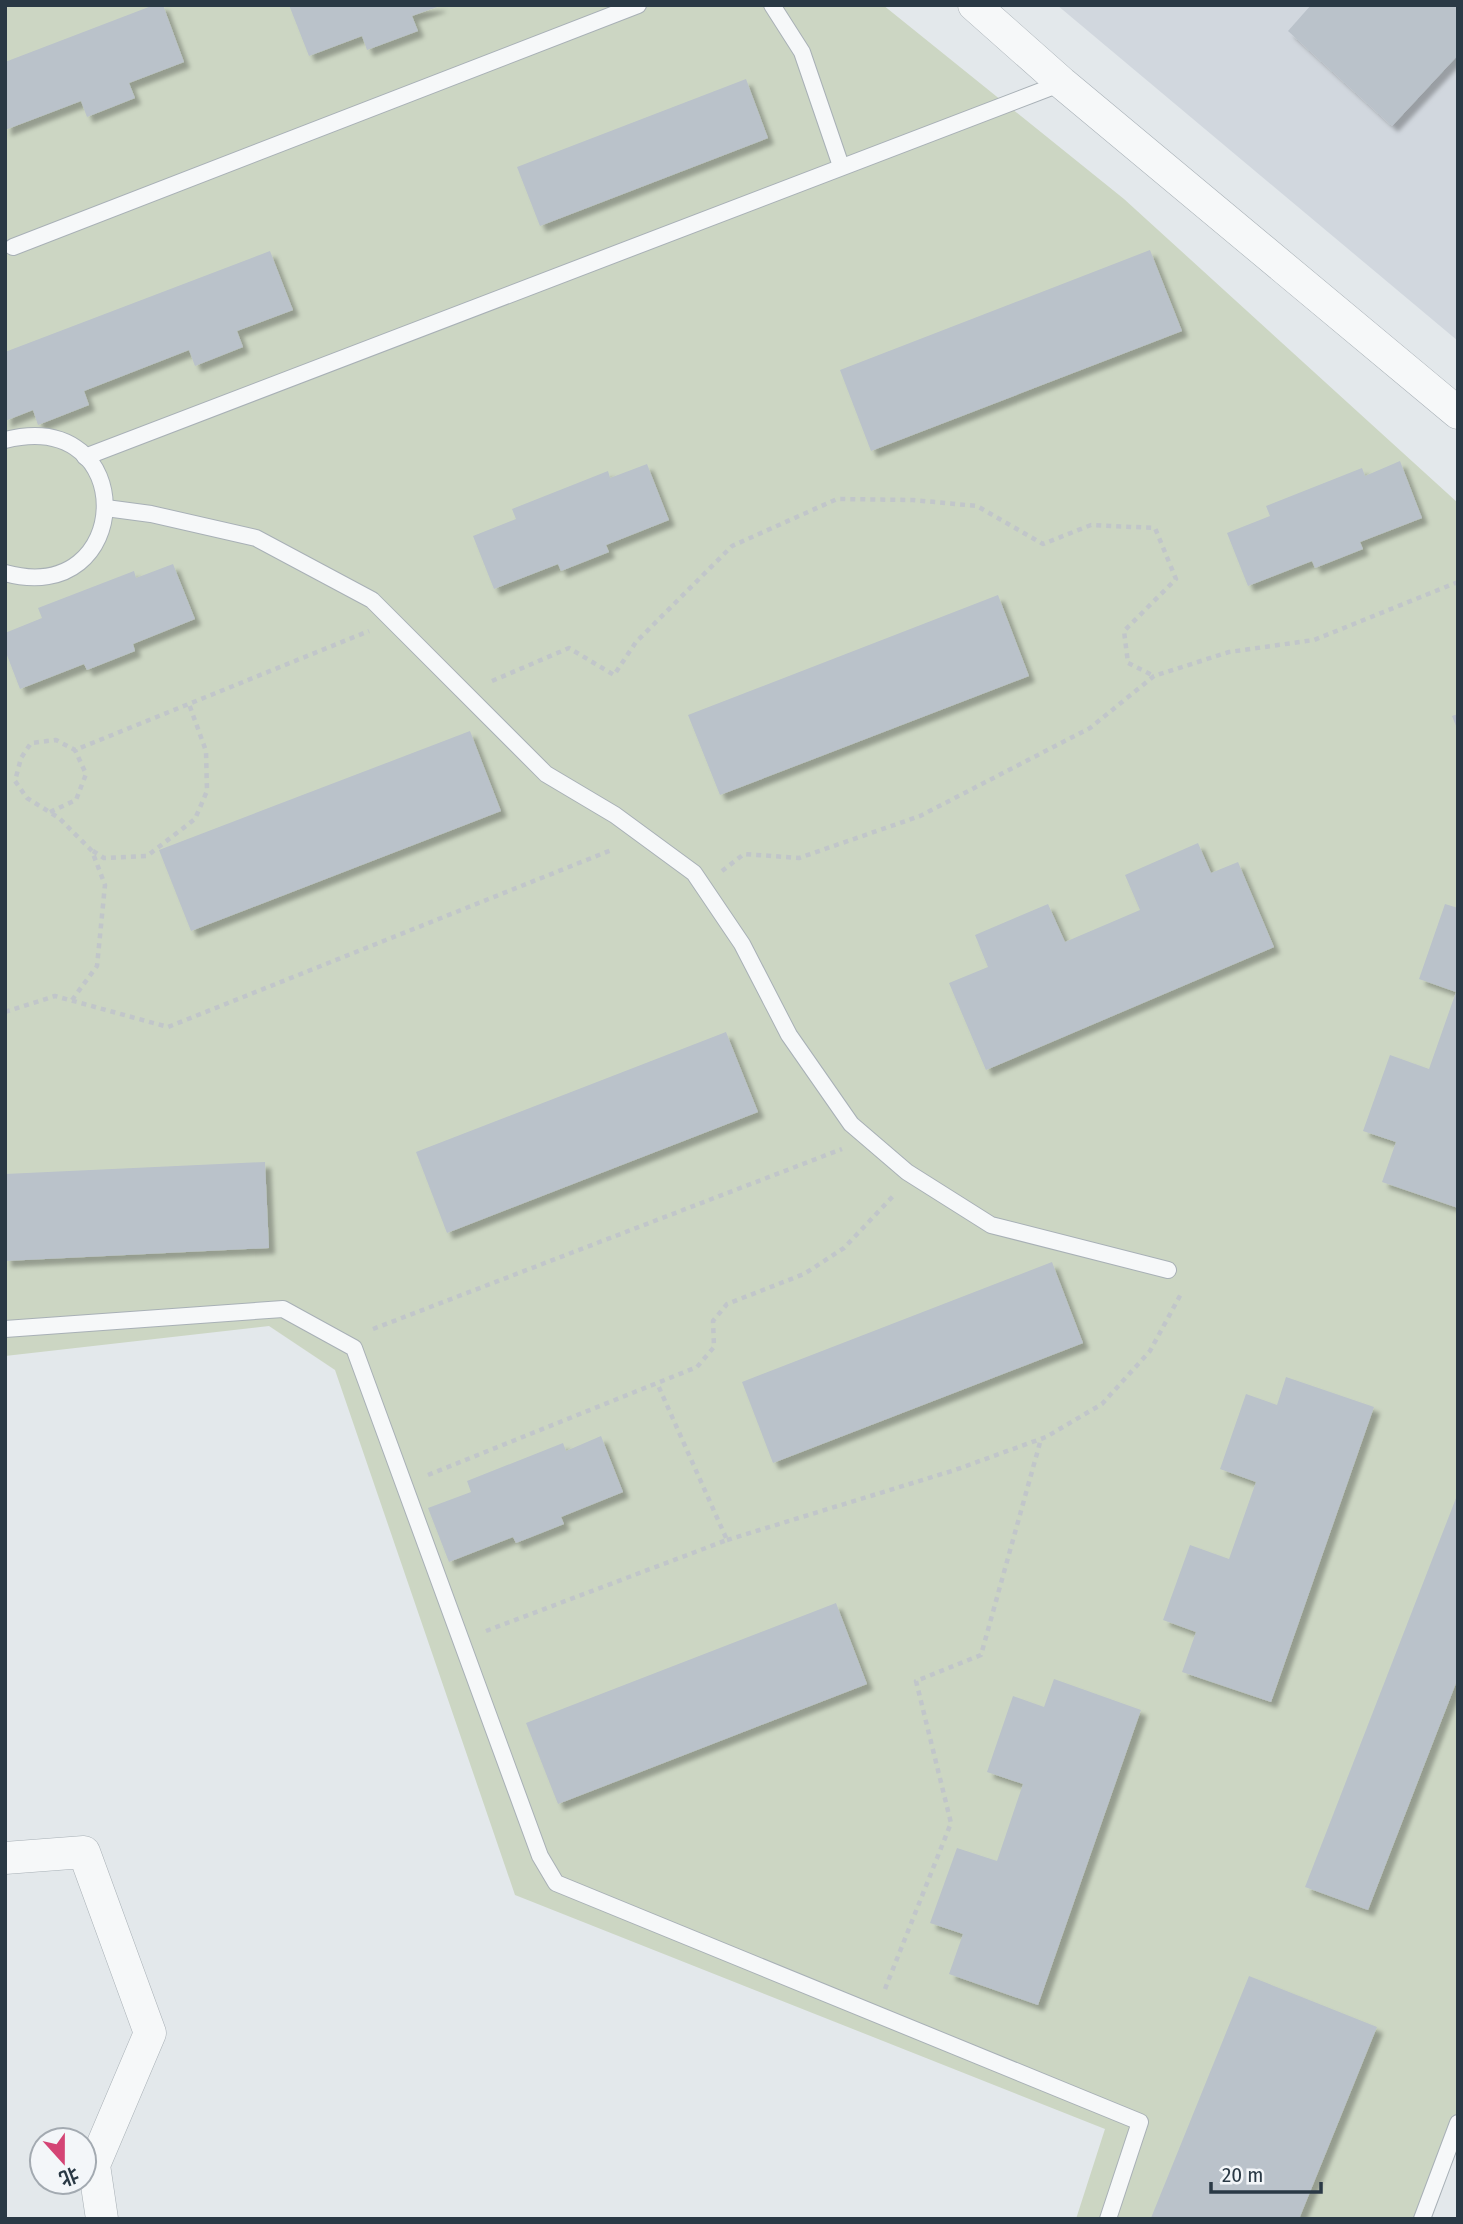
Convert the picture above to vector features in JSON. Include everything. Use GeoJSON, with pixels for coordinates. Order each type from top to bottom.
{"type":"FeatureCollection","features":[{"type":"Feature","properties":{"kind":"street"},"geometry":{"type":"LineString","coordinates":[[974,5],[1062,83],[1458,413]]}},
{"type":"Feature","properties":{"kind":"street"},"geometry":{"type":"LineString","coordinates":[[5,1858],[84,1852],[150,2033],[94,2165],[102,2219]]}},
{"type":"Feature","properties":{"kind":"lane"},"geometry":{"type":"LineString","coordinates":[[13,247],[638,5]]}},
{"type":"Feature","properties":{"kind":"lane"},"geometry":{"type":"LineString","coordinates":[[772,5],[802,52],[841,166]]}},
{"type":"Feature","properties":{"kind":"lane"},"geometry":{"type":"LineString","coordinates":[[85,457],[1062,83]]}},
{"type":"Feature","properties":{"kind":"lane"},"geometry":{"type":"LineString","coordinates":[[5,440],[29,435],[53,437],[75,447],[91,463],[102,484],[106,508],[102,532],[90,552],[72,568],[49,577],[8,579]]}},
{"type":"Feature","properties":{"kind":"lane"},"geometry":{"type":"LineString","coordinates":[[106,508],[151,514],[256,538],[372,600],[546,774],[615,815],[694,873],[742,944],[789,1035],[851,1124],[912,1175],[991,1226],[1168,1270]]}},
{"type":"Feature","properties":{"kind":"lane"},"geometry":{"type":"LineString","coordinates":[[5,1329],[283,1309],[354,1348],[540,1856],[556,1883],[1140,2122],[1108,2219]]}},
{"type":"Feature","properties":{"kind":"lane"},"geometry":{"type":"LineString","coordinates":[[1422,2219],[1458,2123]]}},
{"type":"Feature","properties":{"kind":"path"},"geometry":{"type":"LineString","coordinates":[[466,695],[499,677],[569,648],[614,674],[636,642],[732,546],[837,499],[913,500],[977,506],[1043,544],[1091,525],[1155,528],[1176,579],[1124,631],[1128,663],[1154,676]]}},
{"type":"Feature","properties":{"kind":"path"},"geometry":{"type":"LineString","coordinates":[[703,885],[744,854],[799,858],[920,816],[1090,727],[1154,676],[1229,652],[1314,640],[1458,582]]}},
{"type":"Feature","properties":{"kind":"path"},"geometry":{"type":"LineString","coordinates":[[75,750],[393,621]]}},
{"type":"Feature","properties":{"kind":"path"},"geometry":{"type":"LineString","coordinates":[[50,812],[76,800],[86,774],[75,750],[56,740],[32,743],[21,758],[15,781],[27,798],[59,818],[92,851],[104,858],[147,856],[195,819],[207,791],[206,751],[189,704]]}},
{"type":"Feature","properties":{"kind":"path"},"geometry":{"type":"LineString","coordinates":[[5,1012],[55,996],[168,1027],[644,836]]}},
{"type":"Feature","properties":{"kind":"path"},"geometry":{"type":"LineString","coordinates":[[72,1000],[97,966],[105,885],[92,851]]}},
{"type":"Feature","properties":{"kind":"path"},"geometry":{"type":"LineString","coordinates":[[341,1342],[869,1139]]}},
{"type":"Feature","properties":{"kind":"path"},"geometry":{"type":"LineString","coordinates":[[404,1485],[697,1367],[714,1347],[713,1321],[727,1304],[804,1274],[844,1248],[912,1175]]}},
{"type":"Feature","properties":{"kind":"path"},"geometry":{"type":"LineString","coordinates":[[461,1640],[727,1540],[955,1470],[1041,1440],[1102,1404],[1150,1351],[1182,1292]]}},
{"type":"Feature","properties":{"kind":"path"},"geometry":{"type":"LineString","coordinates":[[657,1383],[727,1540]]}},
{"type":"Feature","properties":{"kind":"path"},"geometry":{"type":"LineString","coordinates":[[875,2013],[951,1823],[916,1681],[981,1655],[1041,1440]]}},
{"type":"Feature","properties":{"kind":"shaded area"},"geometry":{"type":"Polygon","coordinates":[[[1057,5],[1458,5],[1458,341],[1057,5]]]}},
{"type":"Feature","properties":{"kind":"green space"},"geometry":{"type":"Polygon","coordinates":[[[5,5],[883,5],[1124,199],[1458,503],[1458,2123],[1422,2219],[1076,2219],[1105,2129],[515,1895],[335,1370],[269,1326],[5,1356],[5,5]]]}},
{"type":"Feature","properties":{"kind":"building"},"geometry":{"type":"Polygon","coordinates":[[[154,5],[163,5],[184,62],[129,83],[135,98],[87,117],[81,101],[5,130],[5,62],[154,5]]]}},
{"type":"Feature","properties":{"kind":"building"},"geometry":{"type":"Polygon","coordinates":[[[289,5],[440,6],[412,16],[418,31],[367,50],[362,36],[309,56],[289,5]]]}},
{"type":"Feature","properties":{"kind":"building"},"geometry":{"type":"Polygon","coordinates":[[[1311,5],[1458,5],[1458,55],[1392,126],[1288,31],[1311,5]]]}},
{"type":"Feature","properties":{"kind":"building"},"geometry":{"type":"Polygon","coordinates":[[[746,79],[768,138],[540,226],[517,167],[746,79]]]}},
{"type":"Feature","properties":{"kind":"building"},"geometry":{"type":"Polygon","coordinates":[[[1150,250],[1182,331],[871,451],[840,370],[1150,250]]]}},
{"type":"Feature","properties":{"kind":"building"},"geometry":{"type":"Polygon","coordinates":[[[270,251],[293,310],[237,331],[243,347],[195,366],[189,350],[84,391],[89,405],[38,425],[33,410],[5,421],[5,352],[270,251]]]}},
{"type":"Feature","properties":{"kind":"building"},"geometry":{"type":"Polygon","coordinates":[[[1400,461],[1422,518],[1360,542],[1363,549],[1315,568],[1312,561],[1248,586],[1227,533],[1270,516],[1266,506],[1362,468],[1365,476],[1400,461]]]}},
{"type":"Feature","properties":{"kind":"building"},"geometry":{"type":"Polygon","coordinates":[[[647,464],[669,520],[606,545],[609,552],[561,571],[558,564],[494,589],[473,536],[516,519],[512,509],[608,471],[610,478],[647,464]]]}},
{"type":"Feature","properties":{"kind":"building"},"geometry":{"type":"Polygon","coordinates":[[[173,564],[195,619],[133,644],[135,651],[87,670],[84,664],[20,689],[5,650],[5,633],[42,618],[38,608],[134,571],[136,578],[173,564]]]}},
{"type":"Feature","properties":{"kind":"building"},"geometry":{"type":"Polygon","coordinates":[[[998,595],[1029,676],[720,795],[688,715],[998,595]]]}},
{"type":"Feature","properties":{"kind":"building"},"geometry":{"type":"Polygon","coordinates":[[[1458,714],[1458,731],[1452,716],[1458,714]]]}},
{"type":"Feature","properties":{"kind":"building"},"geometry":{"type":"Polygon","coordinates":[[[470,731],[501,811],[191,931],[159,850],[470,731]]]}},
{"type":"Feature","properties":{"kind":"building"},"geometry":{"type":"Polygon","coordinates":[[[1198,843],[1211,873],[1238,862],[1274,947],[986,1070],[949,983],[988,967],[975,935],[1048,904],[1065,942],[1140,910],[1125,875],[1198,843]]]}},
{"type":"Feature","properties":{"kind":"building"},"geometry":{"type":"Polygon","coordinates":[[[1445,904],[1458,908],[1458,1208],[1382,1182],[1396,1142],[1363,1131],[1390,1055],[1429,1069],[1456,992],[1419,979],[1445,904]]]}},
{"type":"Feature","properties":{"kind":"building"},"geometry":{"type":"Polygon","coordinates":[[[726,1032],[758,1112],[447,1233],[416,1152],[726,1032]]]}},
{"type":"Feature","properties":{"kind":"building"},"geometry":{"type":"Polygon","coordinates":[[[265,1162],[269,1248],[5,1261],[5,1174],[265,1162]]]}},
{"type":"Feature","properties":{"kind":"building"},"geometry":{"type":"Polygon","coordinates":[[[1052,1262],[1083,1343],[773,1463],[742,1382],[1052,1262]]]}},
{"type":"Feature","properties":{"kind":"building"},"geometry":{"type":"Polygon","coordinates":[[[1286,1377],[1374,1407],[1271,1702],[1182,1672],[1196,1632],[1163,1620],[1190,1545],[1229,1559],[1256,1482],[1220,1469],[1246,1394],[1277,1405],[1286,1377]]]}},
{"type":"Feature","properties":{"kind":"building"},"geometry":{"type":"Polygon","coordinates":[[[601,1436],[623,1492],[561,1517],[564,1524],[516,1543],[513,1537],[449,1562],[428,1508],[471,1492],[467,1481],[563,1443],[566,1451],[601,1436]]]}},
{"type":"Feature","properties":{"kind":"building"},"geometry":{"type":"Polygon","coordinates":[[[1458,1493],[1458,1678],[1368,1910],[1305,1887],[1458,1493]]]}},
{"type":"Feature","properties":{"kind":"building"},"geometry":{"type":"Polygon","coordinates":[[[836,1603],[867,1684],[558,1804],[526,1723],[836,1603]]]}},
{"type":"Feature","properties":{"kind":"building"},"geometry":{"type":"Polygon","coordinates":[[[1054,1679],[1141,1710],[1038,2005],[949,1974],[963,1934],[930,1923],[957,1848],[997,1861],[1023,1784],[987,1772],[1013,1696],[1044,1707],[1054,1679]]]}},
{"type":"Feature","properties":{"kind":"building"},"geometry":{"type":"Polygon","coordinates":[[[1249,1976],[1377,2027],[1299,2219],[1153,2219],[1151,2218],[1249,1976]]]}}]}
